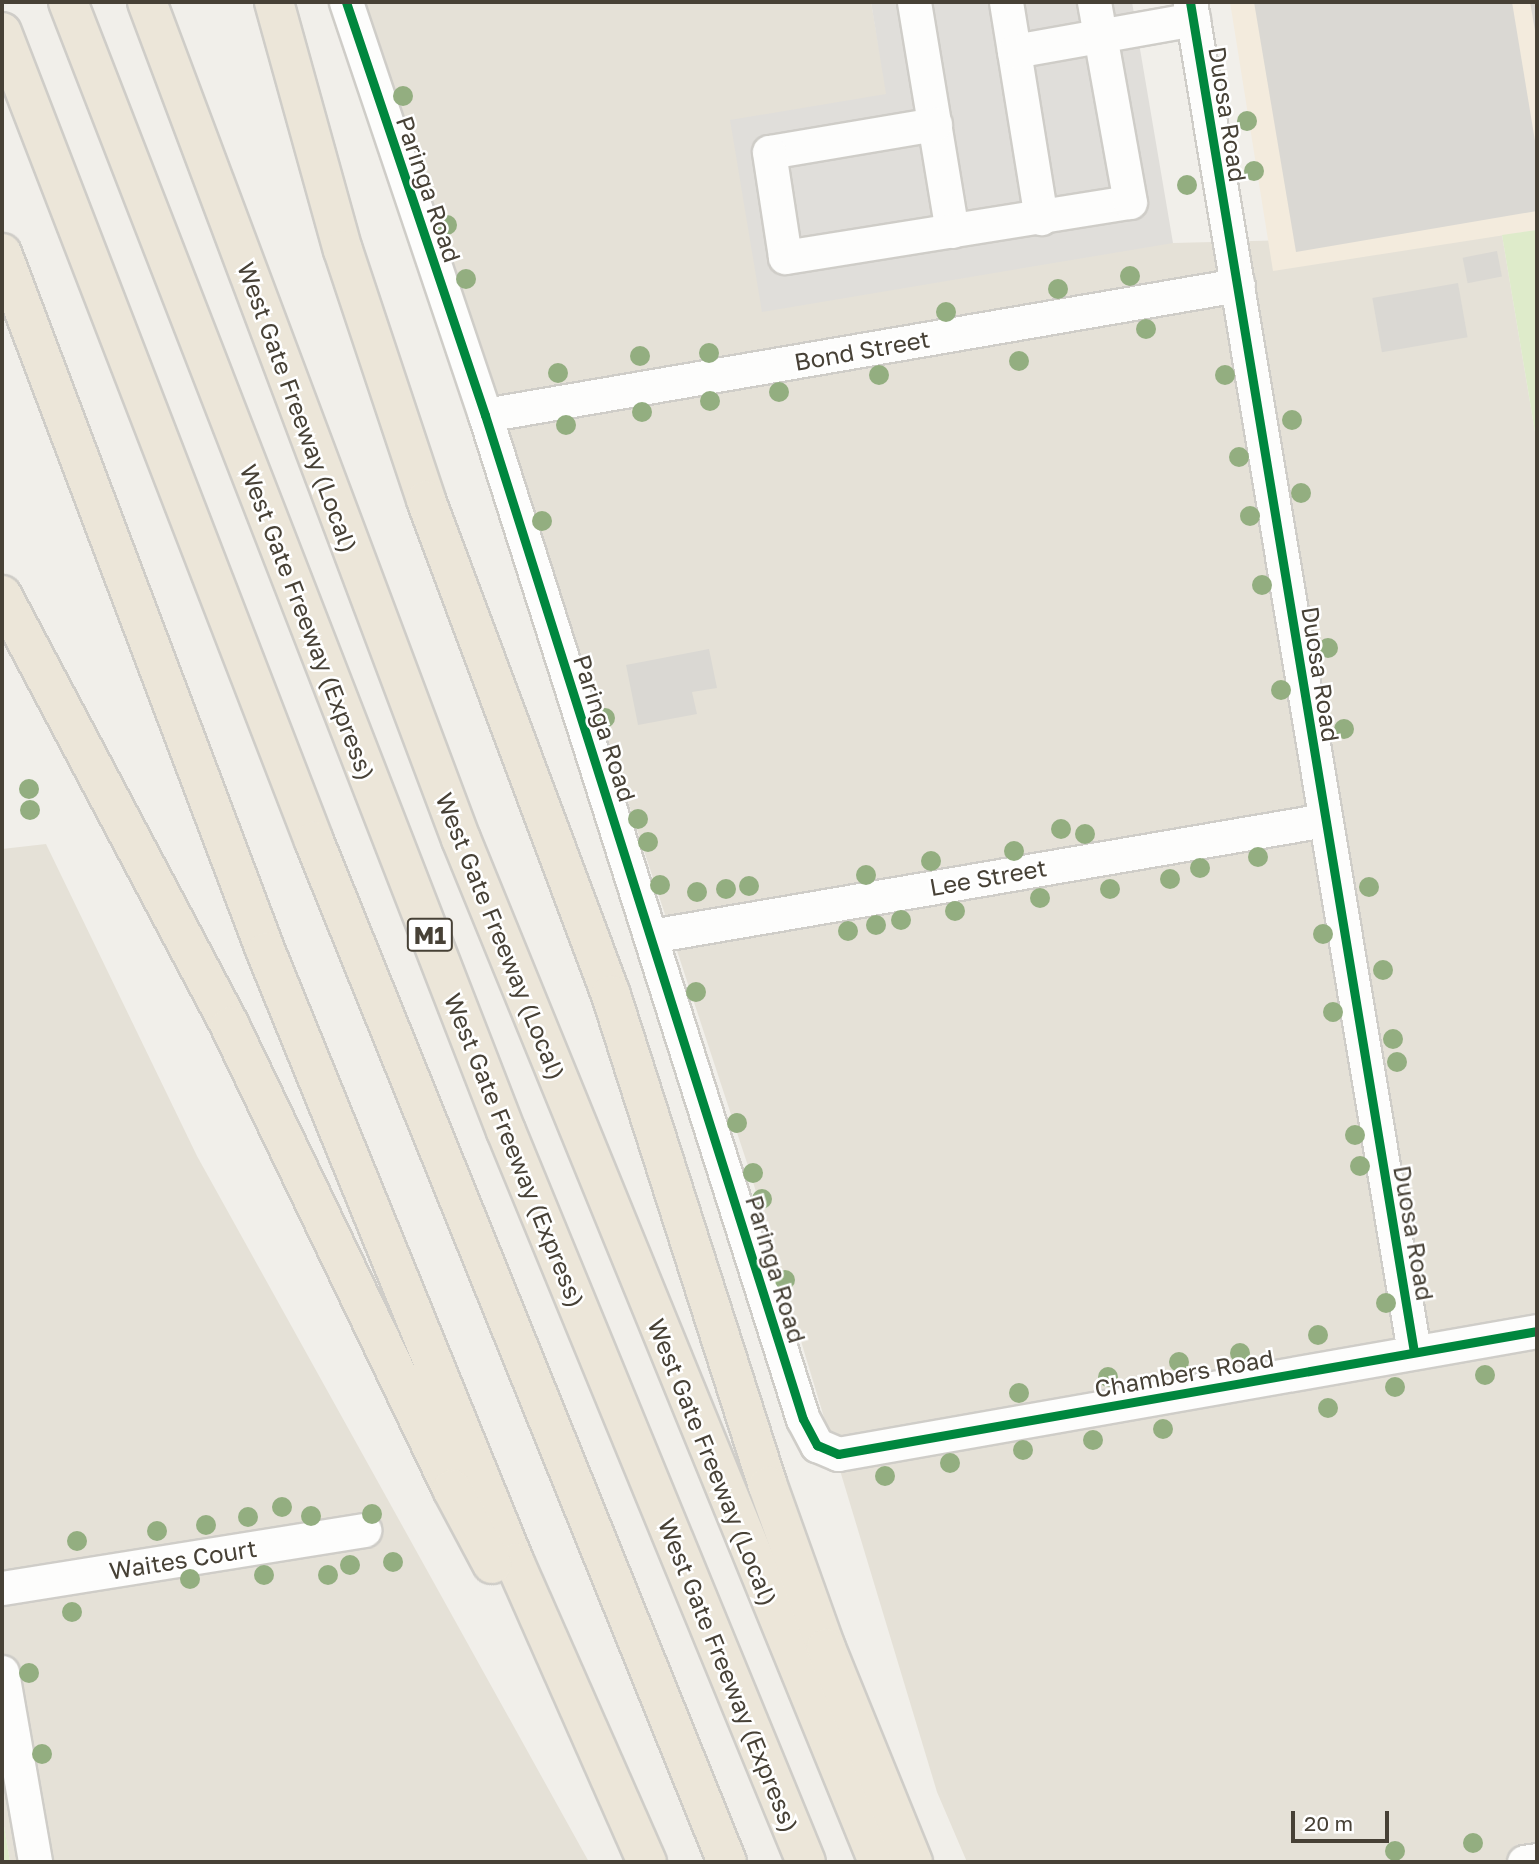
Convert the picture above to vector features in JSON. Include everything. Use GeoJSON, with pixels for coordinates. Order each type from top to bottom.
{"type":"FeatureCollection","features":[{"type":"Feature","properties":{"kind":"highway","name":"West Gate Freeway (Express)"},"geometry":{"type":"LineString","coordinates":[[68,2],[501,1118],[806,1862]]}},
{"type":"Feature","properties":{"kind":"highway","name":"West Gate Freeway (Local)"},"geometry":{"type":"LineString","coordinates":[[147,2],[461,839],[878,1862]]}},
{"type":"Feature","properties":{"kind":"highway"},"geometry":{"type":"LineString","coordinates":[[274,2],[343,250],[426,500],[611,995],[768,1486],[821,1636],[913,1862]]}},
{"type":"Feature","properties":{"kind":"highway"},"geometry":{"type":"LineString","coordinates":[[2,32],[314,841],[727,1862]]}},
{"type":"Feature","properties":{"kind":"highway"},"geometry":{"type":"LineString","coordinates":[[2,253],[265,952],[515,1563],[647,1862]]}},
{"type":"Feature","properties":{"kind":"highway"},"geometry":{"type":"LineString","coordinates":[[2,595],[230,1026],[452,1489],[613,1786]]}},
{"type":"Feature","properties":{"kind":"street","name":"Paringa Road"},"geometry":{"type":"LineString","coordinates":[[345,2],[485,415],[803,1419],[817,1445],[838,1454]]}},
{"type":"Feature","properties":{"kind":"street"},"geometry":{"type":"LineString","coordinates":[[914,2],[952,231]]}},
{"type":"Feature","properties":{"kind":"street"},"geometry":{"type":"LineString","coordinates":[[1006,2],[1041,218]]}},
{"type":"Feature","properties":{"kind":"street"},"geometry":{"type":"LineString","coordinates":[[935,124],[769,152],[785,257],[1130,202],[1094,2]]}},
{"type":"Feature","properties":{"kind":"street"},"geometry":{"type":"LineString","coordinates":[[1014,51],[1098,35],[1192,10]]}},
{"type":"Feature","properties":{"kind":"street","name":"Duosa Road"},"geometry":{"type":"LineString","coordinates":[[1192,10],[1414,1352]]}},
{"type":"Feature","properties":{"kind":"street","name":"Bond Street"},"geometry":{"type":"LineString","coordinates":[[485,415],[1238,285]]}},
{"type":"Feature","properties":{"kind":"street","name":"Lee Street"},"geometry":{"type":"LineString","coordinates":[[651,936],[1325,820]]}},
{"type":"Feature","properties":{"kind":"street","name":"Chambers Road"},"geometry":{"type":"LineString","coordinates":[[838,1454],[1537,1331]]}},
{"type":"Feature","properties":{"kind":"street","name":"Waites Court"},"geometry":{"type":"LineString","coordinates":[[2,1588],[364,1530]]}},
{"type":"Feature","properties":{"kind":"street"},"geometry":{"type":"LineString","coordinates":[[2,1672],[35,1862]]}},
{"type":"Feature","properties":{"kind":"street"},"geometry":{"type":"LineString","coordinates":[[1524,1862],[1537,1860]]}},
{"type":"Feature","properties":{"kind":"shaded area"},"geometry":{"type":"Polygon","coordinates":[[[364,2],[871,2],[887,94],[1173,243],[1502,235],[1537,444],[1537,1862],[967,1862],[937,1792],[750,1172],[364,2]]]}},
{"type":"Feature","properties":{"kind":"shaded area"},"geometry":{"type":"Polygon","coordinates":[[[871,2],[1132,2],[1173,243],[762,312],[730,120],[886,94],[871,2]]]}},
{"type":"Feature","properties":{"kind":"shaded area"},"geometry":{"type":"Polygon","coordinates":[[[1230,2],[1537,2],[1537,230],[1273,271],[1230,2]]]}},
{"type":"Feature","properties":{"kind":"shaded area"},"geometry":{"type":"Polygon","coordinates":[[[46,844],[197,1156],[589,1862],[10,1862],[2,1814],[2,849],[46,844]]]}},
{"type":"Feature","properties":{"kind":"green space"},"geometry":{"type":"Polygon","coordinates":[[[1537,230],[1537,444],[1502,235],[1537,230]]]}},
{"type":"Feature","properties":{"kind":"green space"},"geometry":{"type":"Polygon","coordinates":[[[2,1814],[10,1862],[2,1862],[2,1814]]]}},
{"type":"Feature","properties":{"kind":"building"},"geometry":{"type":"Polygon","coordinates":[[[1254,2],[1512,2],[1537,153],[1537,211],[1296,252],[1254,2]]]}},
{"type":"Feature","properties":{"kind":"building"},"geometry":{"type":"Polygon","coordinates":[[[1530,2],[1537,2],[1537,36],[1536,36],[1530,2]]]}},
{"type":"Feature","properties":{"kind":"building"},"geometry":{"type":"Polygon","coordinates":[[[1497,251],[1502,277],[1468,283],[1463,258],[1497,251]]]}},
{"type":"Feature","properties":{"kind":"building"},"geometry":{"type":"Polygon","coordinates":[[[1458,283],[1468,337],[1382,352],[1372,298],[1458,283]]]}},
{"type":"Feature","properties":{"kind":"building"},"geometry":{"type":"Polygon","coordinates":[[[709,649],[717,688],[692,692],[697,714],[638,725],[626,665],[709,649]]]}},
{"type":"Feature","properties":{"kind":"cycle path"},"geometry":{"type":"LineString","coordinates":[[346,2],[485,415],[803,1419],[817,1445],[838,1454],[1537,1331]]}},
{"type":"Feature","properties":{"kind":"cycle path"},"geometry":{"type":"LineString","coordinates":[[1190,2],[1414,1352]]}}]}
